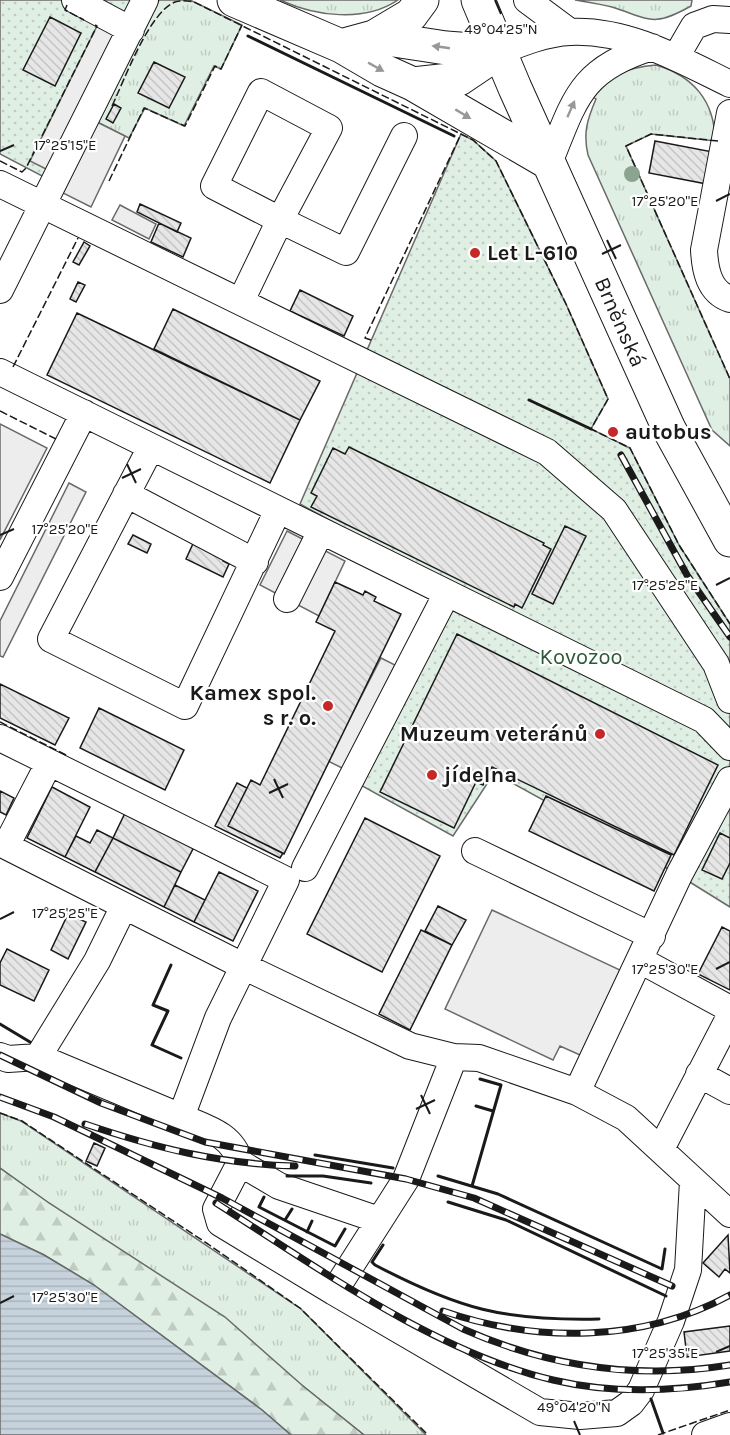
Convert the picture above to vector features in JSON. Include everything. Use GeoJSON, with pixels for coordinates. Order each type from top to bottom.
{"type":"FeatureCollection","features":[{"type":"Feature","properties":{"kind":"main road"},"geometry":{"type":"LineString","coordinates":[[234,0],[341,46],[382,70],[413,84],[549,164]]}},
{"type":"Feature","properties":{"kind":"main road"},"geometry":{"type":"LineString","coordinates":[[341,46],[374,37],[411,15],[422,0]]}},
{"type":"Feature","properties":{"kind":"main road","name":"Brněnská"},"geometry":{"type":"LineString","coordinates":[[478,0],[499,52],[669,429],[730,540]]}},
{"type":"Feature","properties":{"kind":"main road"},"geometry":{"type":"LineString","coordinates":[[374,37],[446,48],[499,52]]}},
{"type":"Feature","properties":{"kind":"main road"},"geometry":{"type":"LineString","coordinates":[[413,84],[459,79],[499,52]]}},
{"type":"Feature","properties":{"kind":"street"},"geometry":{"type":"LineString","coordinates":[[75,0],[131,30]]}},
{"type":"Feature","properties":{"kind":"street"},"geometry":{"type":"LineString","coordinates":[[0,290],[145,0]]}},
{"type":"Feature","properties":{"kind":"street"},"geometry":{"type":"LineString","coordinates":[[527,0],[570,32]]}},
{"type":"Feature","properties":{"kind":"street"},"geometry":{"type":"LineString","coordinates":[[676,57],[694,26],[712,19],[730,20]]}},
{"type":"Feature","properties":{"kind":"street"},"geometry":{"type":"LineString","coordinates":[[499,52],[534,39],[570,32],[613,36],[652,47],[730,84]]}},
{"type":"Feature","properties":{"kind":"street"},"geometry":{"type":"LineString","coordinates":[[549,164],[572,106],[585,84],[610,63],[652,47]]}},
{"type":"Feature","properties":{"kind":"street"},"geometry":{"type":"LineString","coordinates":[[241,301],[280,220],[329,128],[261,92],[214,186],[280,220],[346,252],[404,136]]}},
{"type":"Feature","properties":{"kind":"street"},"geometry":{"type":"LineString","coordinates":[[730,113],[704,250],[705,269],[713,286],[723,297],[730,299]]}},
{"type":"Feature","properties":{"kind":"street"},"geometry":{"type":"LineString","coordinates":[[0,183],[547,452],[614,510],[716,664],[730,700]]}},
{"type":"Feature","properties":{"kind":"street"},"geometry":{"type":"LineString","coordinates":[[0,372],[446,595],[704,720],[730,747]]}},
{"type":"Feature","properties":{"kind":"street"},"geometry":{"type":"LineString","coordinates":[[0,577],[84,413]]}},
{"type":"Feature","properties":{"kind":"street"},"geometry":{"type":"LineString","coordinates":[[151,447],[51,639],[185,706],[278,510]]}},
{"type":"Feature","properties":{"kind":"street"},"geometry":{"type":"LineString","coordinates":[[126,495],[255,562]]}},
{"type":"Feature","properties":{"kind":"street"},"geometry":{"type":"LineString","coordinates":[[287,598],[321,531]]}},
{"type":"Feature","properties":{"kind":"street"},"geometry":{"type":"LineString","coordinates":[[305,868],[446,595]]}},
{"type":"Feature","properties":{"kind":"street"},"geometry":{"type":"LineString","coordinates":[[0,738],[286,880],[218,1018],[181,1117]]}},
{"type":"Feature","properties":{"kind":"street"},"geometry":{"type":"LineString","coordinates":[[49,763],[6,846],[243,966],[410,1046],[454,1057],[479,1058],[577,1092],[626,1118],[730,1214]]}},
{"type":"Feature","properties":{"kind":"street"},"geometry":{"type":"LineString","coordinates":[[577,1092],[680,873],[729,786]]}},
{"type":"Feature","properties":{"kind":"street"},"geometry":{"type":"LineString","coordinates":[[475,851],[652,936]]}},
{"type":"Feature","properties":{"kind":"street"},"geometry":{"type":"LineString","coordinates":[[38,1057],[97,961],[124,906]]}},
{"type":"Feature","properties":{"kind":"street"},"geometry":{"type":"LineString","coordinates":[[640,960],[730,1009]]}},
{"type":"Feature","properties":{"kind":"street"},"geometry":{"type":"LineString","coordinates":[[661,1149],[730,1016]]}},
{"type":"Feature","properties":{"kind":"street"},"geometry":{"type":"LineString","coordinates":[[0,1056],[8,1059],[38,1057],[181,1117],[227,1139],[237,1149],[240,1163],[216,1209],[220,1222],[334,1292],[540,1412],[580,1416],[617,1413],[631,1404],[641,1390],[671,1321],[688,1270],[693,1181]]}},
{"type":"Feature","properties":{"kind":"street"},"geometry":{"type":"LineString","coordinates":[[334,1292],[406,1179],[454,1057]]}},
{"type":"Feature","properties":{"kind":"street"},"geometry":{"type":"LineString","coordinates":[[699,1074],[730,1091]]}},
{"type":"Feature","properties":{"kind":"street"},"geometry":{"type":"LineString","coordinates":[[240,1163],[279,1186],[379,1220]]}},
{"type":"Feature","properties":{"kind":"street"},"geometry":{"type":"LineString","coordinates":[[705,1435],[730,1426]]}},
{"type":"Feature","properties":{"kind":"green space"},"geometry":{"type":"Polygon","coordinates":[[[0,0],[159,0],[65,188],[0,154],[0,0]]]}},
{"type":"Feature","properties":{"kind":"green space"},"geometry":{"type":"Polygon","coordinates":[[[159,0],[190,0],[242,25],[221,69],[214,66],[184,126],[145,108],[129,138],[97,122],[159,0]]]}},
{"type":"Feature","properties":{"kind":"green space"},"geometry":{"type":"Polygon","coordinates":[[[280,0],[398,0],[370,12],[339,15],[308,10],[280,0]]]}},
{"type":"Feature","properties":{"kind":"green space"},"geometry":{"type":"Polygon","coordinates":[[[575,0],[692,0],[691,6],[678,13],[651,19],[612,7],[575,0]]]}},
{"type":"Feature","properties":{"kind":"green space"},"geometry":{"type":"Polygon","coordinates":[[[656,65],[691,83],[706,102],[714,127],[715,141],[651,134],[626,146],[730,379],[730,446],[712,430],[588,155],[587,127],[596,99],[590,95],[604,82],[620,73],[656,65]]]}},
{"type":"Feature","properties":{"kind":"green space","name":"Kovozoo"},"geometry":{"type":"Polygon","coordinates":[[[461,134],[473,140],[496,161],[566,304],[608,399],[591,429],[630,448],[679,545],[730,624],[730,907],[672,871],[494,773],[453,836],[355,782],[454,588],[300,504],[461,134]]]}},
{"type":"Feature","properties":{"kind":"green space"},"geometry":{"type":"Polygon","coordinates":[[[0,1113],[21,1121],[301,1309],[426,1435],[364,1435],[303,1386],[0,1168],[0,1113]]]}},
{"type":"Feature","properties":{"kind":"green space"},"geometry":{"type":"Polygon","coordinates":[[[0,1168],[49,1203],[225,1317],[303,1386],[364,1435],[291,1435],[262,1410],[94,1285],[44,1255],[0,1234],[0,1168]]]}},
{"type":"Feature","properties":{"kind":"shaded area"},"geometry":{"type":"Polygon","coordinates":[[[97,26],[116,35],[48,170],[30,161],[97,26]]]}},
{"type":"Feature","properties":{"kind":"shaded area"},"geometry":{"type":"Polygon","coordinates":[[[97,122],[125,136],[91,207],[63,193],[97,122]]]}},
{"type":"Feature","properties":{"kind":"shaded area"},"geometry":{"type":"Polygon","coordinates":[[[120,205],[156,224],[149,239],[112,220],[120,205]]]}},
{"type":"Feature","properties":{"kind":"shaded area"},"geometry":{"type":"Polygon","coordinates":[[[0,424],[47,448],[0,540],[0,424]]]}},
{"type":"Feature","properties":{"kind":"shaded area"},"geometry":{"type":"Polygon","coordinates":[[[69,483],[86,492],[3,657],[0,656],[0,621],[69,483]]]}},
{"type":"Feature","properties":{"kind":"shaded area"},"geometry":{"type":"Polygon","coordinates":[[[287,531],[345,561],[319,616],[260,585],[287,531]]]}},
{"type":"Feature","properties":{"kind":"shaded area"},"geometry":{"type":"Polygon","coordinates":[[[381,658],[395,665],[344,769],[328,761],[381,658]]]}},
{"type":"Feature","properties":{"kind":"shaded area"},"geometry":{"type":"Polygon","coordinates":[[[492,910],[620,970],[580,1055],[560,1046],[553,1060],[445,1009],[492,910]]]}},
{"type":"Feature","properties":{"kind":"shaded area"},"geometry":{"type":"Polygon","coordinates":[[[0,1234],[44,1255],[94,1285],[262,1410],[291,1435],[0,1435],[0,1234]]]}},
{"type":"Feature","properties":{"kind":"building"},"geometry":{"type":"Polygon","coordinates":[[[50,17],[81,33],[55,86],[23,70],[50,17]]]}},
{"type":"Feature","properties":{"kind":"building"},"geometry":{"type":"Polygon","coordinates":[[[154,62],[185,77],[169,108],[138,93],[154,62]]]}},
{"type":"Feature","properties":{"kind":"building"},"geometry":{"type":"Polygon","coordinates":[[[114,104],[121,108],[113,123],[106,119],[114,104]]]}},
{"type":"Feature","properties":{"kind":"building"},"geometry":{"type":"Polygon","coordinates":[[[655,141],[713,152],[707,184],[649,173],[655,141]]]}},
{"type":"Feature","properties":{"kind":"building"},"geometry":{"type":"Polygon","coordinates":[[[140,204],[181,223],[177,232],[137,212],[140,204]]]}},
{"type":"Feature","properties":{"kind":"building"},"geometry":{"type":"Polygon","coordinates":[[[159,223],[191,238],[183,257],[151,242],[159,223]]]}},
{"type":"Feature","properties":{"kind":"building"},"geometry":{"type":"Polygon","coordinates":[[[84,242],[90,246],[79,265],[73,262],[84,242]]]}},
{"type":"Feature","properties":{"kind":"building"},"geometry":{"type":"Polygon","coordinates":[[[78,282],[85,285],[76,302],[70,299],[78,282]]]}},
{"type":"Feature","properties":{"kind":"building"},"geometry":{"type":"Polygon","coordinates":[[[300,290],[353,316],[344,336],[290,311],[300,290]]]}},
{"type":"Feature","properties":{"kind":"building"},"geometry":{"type":"Polygon","coordinates":[[[173,309],[320,381],[300,420],[154,349],[173,309]]]}},
{"type":"Feature","properties":{"kind":"building"},"geometry":{"type":"Polygon","coordinates":[[[77,313],[300,420],[270,483],[47,375],[77,313]]]}},
{"type":"Feature","properties":{"kind":"building"},"geometry":{"type":"Polygon","coordinates":[[[349,447],[544,543],[543,545],[551,549],[522,608],[515,604],[514,607],[311,507],[317,496],[311,493],[333,448],[345,454],[349,447]]]}},
{"type":"Feature","properties":{"kind":"building"},"geometry":{"type":"Polygon","coordinates":[[[203,522],[234,537],[223,561],[229,564],[223,577],[186,559],[203,522]]]}},
{"type":"Feature","properties":{"kind":"building"},"geometry":{"type":"Polygon","coordinates":[[[565,526],[586,536],[553,604],[532,594],[565,526]]]}},
{"type":"Feature","properties":{"kind":"building"},"geometry":{"type":"Polygon","coordinates":[[[133,535],[151,544],[147,553],[128,544],[133,535]]]}},
{"type":"Feature","properties":{"kind":"building","name":"Kamex spol. s r. o."},"geometry":{"type":"Polygon","coordinates":[[[335,582],[363,595],[365,591],[376,597],[374,601],[401,614],[284,854],[228,826],[251,780],[260,785],[335,631],[316,622],[335,582]]]}},
{"type":"Feature","properties":{"kind":"building"},"geometry":{"type":"Polygon","coordinates":[[[457,634],[718,765],[674,855],[492,767],[483,785],[476,782],[454,828],[380,792],[457,634]]]}},
{"type":"Feature","properties":{"kind":"building"},"geometry":{"type":"Polygon","coordinates":[[[0,684],[69,718],[55,745],[0,718],[0,684]]]}},
{"type":"Feature","properties":{"kind":"building"},"geometry":{"type":"Polygon","coordinates":[[[99,708],[184,750],[165,790],[80,748],[99,708]]]}},
{"type":"Feature","properties":{"kind":"building"},"geometry":{"type":"Polygon","coordinates":[[[237,783],[247,788],[228,826],[283,853],[280,858],[215,826],[237,783]]]}},
{"type":"Feature","properties":{"kind":"building"},"geometry":{"type":"Polygon","coordinates":[[[52,787],[90,807],[65,857],[27,838],[52,787]]]}},
{"type":"Feature","properties":{"kind":"building"},"geometry":{"type":"Polygon","coordinates":[[[0,791],[14,798],[6,815],[0,812],[0,791]]]}},
{"type":"Feature","properties":{"kind":"building"},"geometry":{"type":"Polygon","coordinates":[[[546,796],[671,855],[654,891],[529,831],[546,796]]]}},
{"type":"Feature","properties":{"kind":"building"},"geometry":{"type":"Polygon","coordinates":[[[126,811],[195,845],[181,872],[113,838],[126,811]]]}},
{"type":"Feature","properties":{"kind":"building"},"geometry":{"type":"Polygon","coordinates":[[[365,818],[440,856],[382,972],[307,934],[365,818]]]}},
{"type":"Feature","properties":{"kind":"building"},"geometry":{"type":"Polygon","coordinates":[[[97,830],[113,838],[95,872],[65,857],[76,836],[90,843],[97,830]]]}},
{"type":"Feature","properties":{"kind":"building"},"geometry":{"type":"Polygon","coordinates":[[[720,833],[730,838],[730,863],[722,879],[702,870],[720,833]]]}},
{"type":"Feature","properties":{"kind":"building"},"geometry":{"type":"Polygon","coordinates":[[[113,838],[181,872],[164,907],[95,872],[113,838]]]}},
{"type":"Feature","properties":{"kind":"building"},"geometry":{"type":"Polygon","coordinates":[[[219,872],[258,891],[233,941],[194,922],[219,872]]]}},
{"type":"Feature","properties":{"kind":"building"},"geometry":{"type":"Polygon","coordinates":[[[175,885],[205,900],[194,922],[164,907],[175,885]]]}},
{"type":"Feature","properties":{"kind":"building"},"geometry":{"type":"Polygon","coordinates":[[[438,906],[466,920],[452,945],[425,931],[438,906]]]}},
{"type":"Feature","properties":{"kind":"building"},"geometry":{"type":"Polygon","coordinates":[[[68,914],[86,922],[68,959],[51,950],[68,914]]]}},
{"type":"Feature","properties":{"kind":"building"},"geometry":{"type":"Polygon","coordinates":[[[722,927],[730,931],[730,990],[698,974],[722,927]]]}},
{"type":"Feature","properties":{"kind":"building"},"geometry":{"type":"Polygon","coordinates":[[[421,930],[452,945],[410,1030],[379,1014],[421,930]]]}},
{"type":"Feature","properties":{"kind":"building"},"geometry":{"type":"Polygon","coordinates":[[[7,949],[49,970],[34,1001],[0,985],[0,963],[7,949]]]}},
{"type":"Feature","properties":{"kind":"building"},"geometry":{"type":"Polygon","coordinates":[[[94,1143],[105,1148],[97,1166],[86,1161],[94,1143]]]}},
{"type":"Feature","properties":{"kind":"building"},"geometry":{"type":"Polygon","coordinates":[[[728,1235],[730,1273],[725,1269],[719,1277],[703,1263],[728,1235]]]}},
{"type":"Feature","properties":{"kind":"building"},"geometry":{"type":"Polygon","coordinates":[[[730,1326],[730,1351],[687,1357],[684,1332],[730,1326]]]}},
{"type":"Feature","properties":{"kind":"railway"},"geometry":{"type":"LineString","coordinates":[[621,455],[687,575],[730,637]]}},
{"type":"Feature","properties":{"kind":"railway"},"geometry":{"type":"LineString","coordinates":[[0,1055],[101,1103],[205,1142],[406,1179],[474,1198],[672,1286]]}},
{"type":"Feature","properties":{"kind":"railway"},"geometry":{"type":"LineString","coordinates":[[0,1097],[54,1117],[222,1198],[463,1329],[495,1342],[528,1353],[594,1367],[661,1371],[730,1365]]}},
{"type":"Feature","properties":{"kind":"railway"},"geometry":{"type":"LineString","coordinates":[[85,1124],[188,1153],[241,1162],[295,1166]]}},
{"type":"Feature","properties":{"kind":"railway"},"geometry":{"type":"LineString","coordinates":[[216,1203],[378,1305],[465,1350],[509,1367],[553,1380],[597,1388],[642,1390],[686,1388],[730,1382]]}},
{"type":"Feature","properties":{"kind":"railway"},"geometry":{"type":"LineString","coordinates":[[443,1311],[515,1329],[551,1333],[588,1333],[625,1330],[661,1322],[696,1311],[730,1295]]}},
{"type":"Feature","properties":{"kind":"fence"},"geometry":{"type":"LineString","coordinates":[[112,106],[138,48],[156,19],[165,8],[175,2],[187,1],[194,2],[473,140],[496,161],[566,304],[608,399],[591,429],[630,448],[679,545],[730,624]]}},
{"type":"Feature","properties":{"kind":"fence"},"geometry":{"type":"LineString","coordinates":[[67,5],[65,10],[84,20]]}},
{"type":"Feature","properties":{"kind":"fence"},"geometry":{"type":"LineString","coordinates":[[0,161],[22,172],[26,168],[97,26],[95,25]]}},
{"type":"Feature","properties":{"kind":"fence"},"geometry":{"type":"LineString","coordinates":[[109,181],[144,108],[185,126],[215,66],[221,69],[242,25]]}},
{"type":"Feature","properties":{"kind":"fence"},"geometry":{"type":"LineString","coordinates":[[371,340],[365,338],[461,134]]}},
{"type":"Feature","properties":{"kind":"fence"},"geometry":{"type":"LineString","coordinates":[[718,141],[651,134],[626,146],[730,379]]}},
{"type":"Feature","properties":{"kind":"fence"},"geometry":{"type":"LineString","coordinates":[[13,367],[78,238]]}},
{"type":"Feature","properties":{"kind":"fence"},"geometry":{"type":"LineString","coordinates":[[0,411],[56,439]]}},
{"type":"Feature","properties":{"kind":"fence"},"geometry":{"type":"LineString","coordinates":[[0,722],[66,755]]}},
{"type":"Feature","properties":{"kind":"fence"},"geometry":{"type":"LineString","coordinates":[[0,1113],[22,1121],[300,1308],[428,1435]]}},
{"type":"Feature","properties":{"kind":"fence"},"geometry":{"type":"LineString","coordinates":[[658,1435],[730,1410]]}},
{"type":"Feature","properties":{"kind":"wall"},"geometry":{"type":"LineString","coordinates":[[248,36],[454,136]]}},
{"type":"Feature","properties":{"kind":"wall"},"geometry":{"type":"LineString","coordinates":[[529,400],[591,429]]}},
{"type":"Feature","properties":{"kind":"wall"},"geometry":{"type":"LineString","coordinates":[[171,965],[153,1005],[168,1011],[152,1045],[181,1058]]}},
{"type":"Feature","properties":{"kind":"wall"},"geometry":{"type":"LineString","coordinates":[[0,1024],[30,1042]]}},
{"type":"Feature","properties":{"kind":"wall"},"geometry":{"type":"LineString","coordinates":[[472,1186],[501,1085],[480,1079]]}},
{"type":"Feature","properties":{"kind":"wall"},"geometry":{"type":"LineString","coordinates":[[476,1106],[493,1111]]}},
{"type":"Feature","properties":{"kind":"wall"},"geometry":{"type":"LineString","coordinates":[[315,1155],[393,1168]]}},
{"type":"Feature","properties":{"kind":"wall"},"geometry":{"type":"LineString","coordinates":[[287,1176],[323,1176],[371,1183]]}},
{"type":"Feature","properties":{"kind":"wall"},"geometry":{"type":"LineString","coordinates":[[438,1176],[498,1194],[662,1269],[665,1249]]}},
{"type":"Feature","properties":{"kind":"wall"},"geometry":{"type":"LineString","coordinates":[[264,1197],[259,1207],[335,1246],[345,1229]]}},
{"type":"Feature","properties":{"kind":"wall"},"geometry":{"type":"LineString","coordinates":[[448,1202],[506,1220],[666,1296]]}},
{"type":"Feature","properties":{"kind":"wall"},"geometry":{"type":"LineString","coordinates":[[285,1220],[292,1209]]}},
{"type":"Feature","properties":{"kind":"wall"},"geometry":{"type":"LineString","coordinates":[[307,1232],[312,1221]]}},
{"type":"Feature","properties":{"kind":"wall"},"geometry":{"type":"LineString","coordinates":[[383,1245],[372,1262],[375,1265],[457,1302],[482,1309],[535,1318],[599,1319]]}},
{"type":"Feature","properties":{"kind":"wall"},"geometry":{"type":"LineString","coordinates":[[651,1399],[663,1433]]}},
{"type":"Feature","properties":{"kind":"place","name":"Let L-610"},"geometry":{"type":"Point","coordinates":[475,253]}},
{"type":"Feature","properties":{"kind":"place","name":"autobus"},"geometry":{"type":"Point","coordinates":[613,432]}},
{"type":"Feature","properties":{"kind":"place","name":"Kamex spol. s r. o."},"geometry":{"type":"Point","coordinates":[328,706]}},
{"type":"Feature","properties":{"kind":"place","name":"Muzeum veteránů"},"geometry":{"type":"Point","coordinates":[600,734]}},
{"type":"Feature","properties":{"kind":"place","name":"jídelna"},"geometry":{"type":"Point","coordinates":[432,775]}}]}
